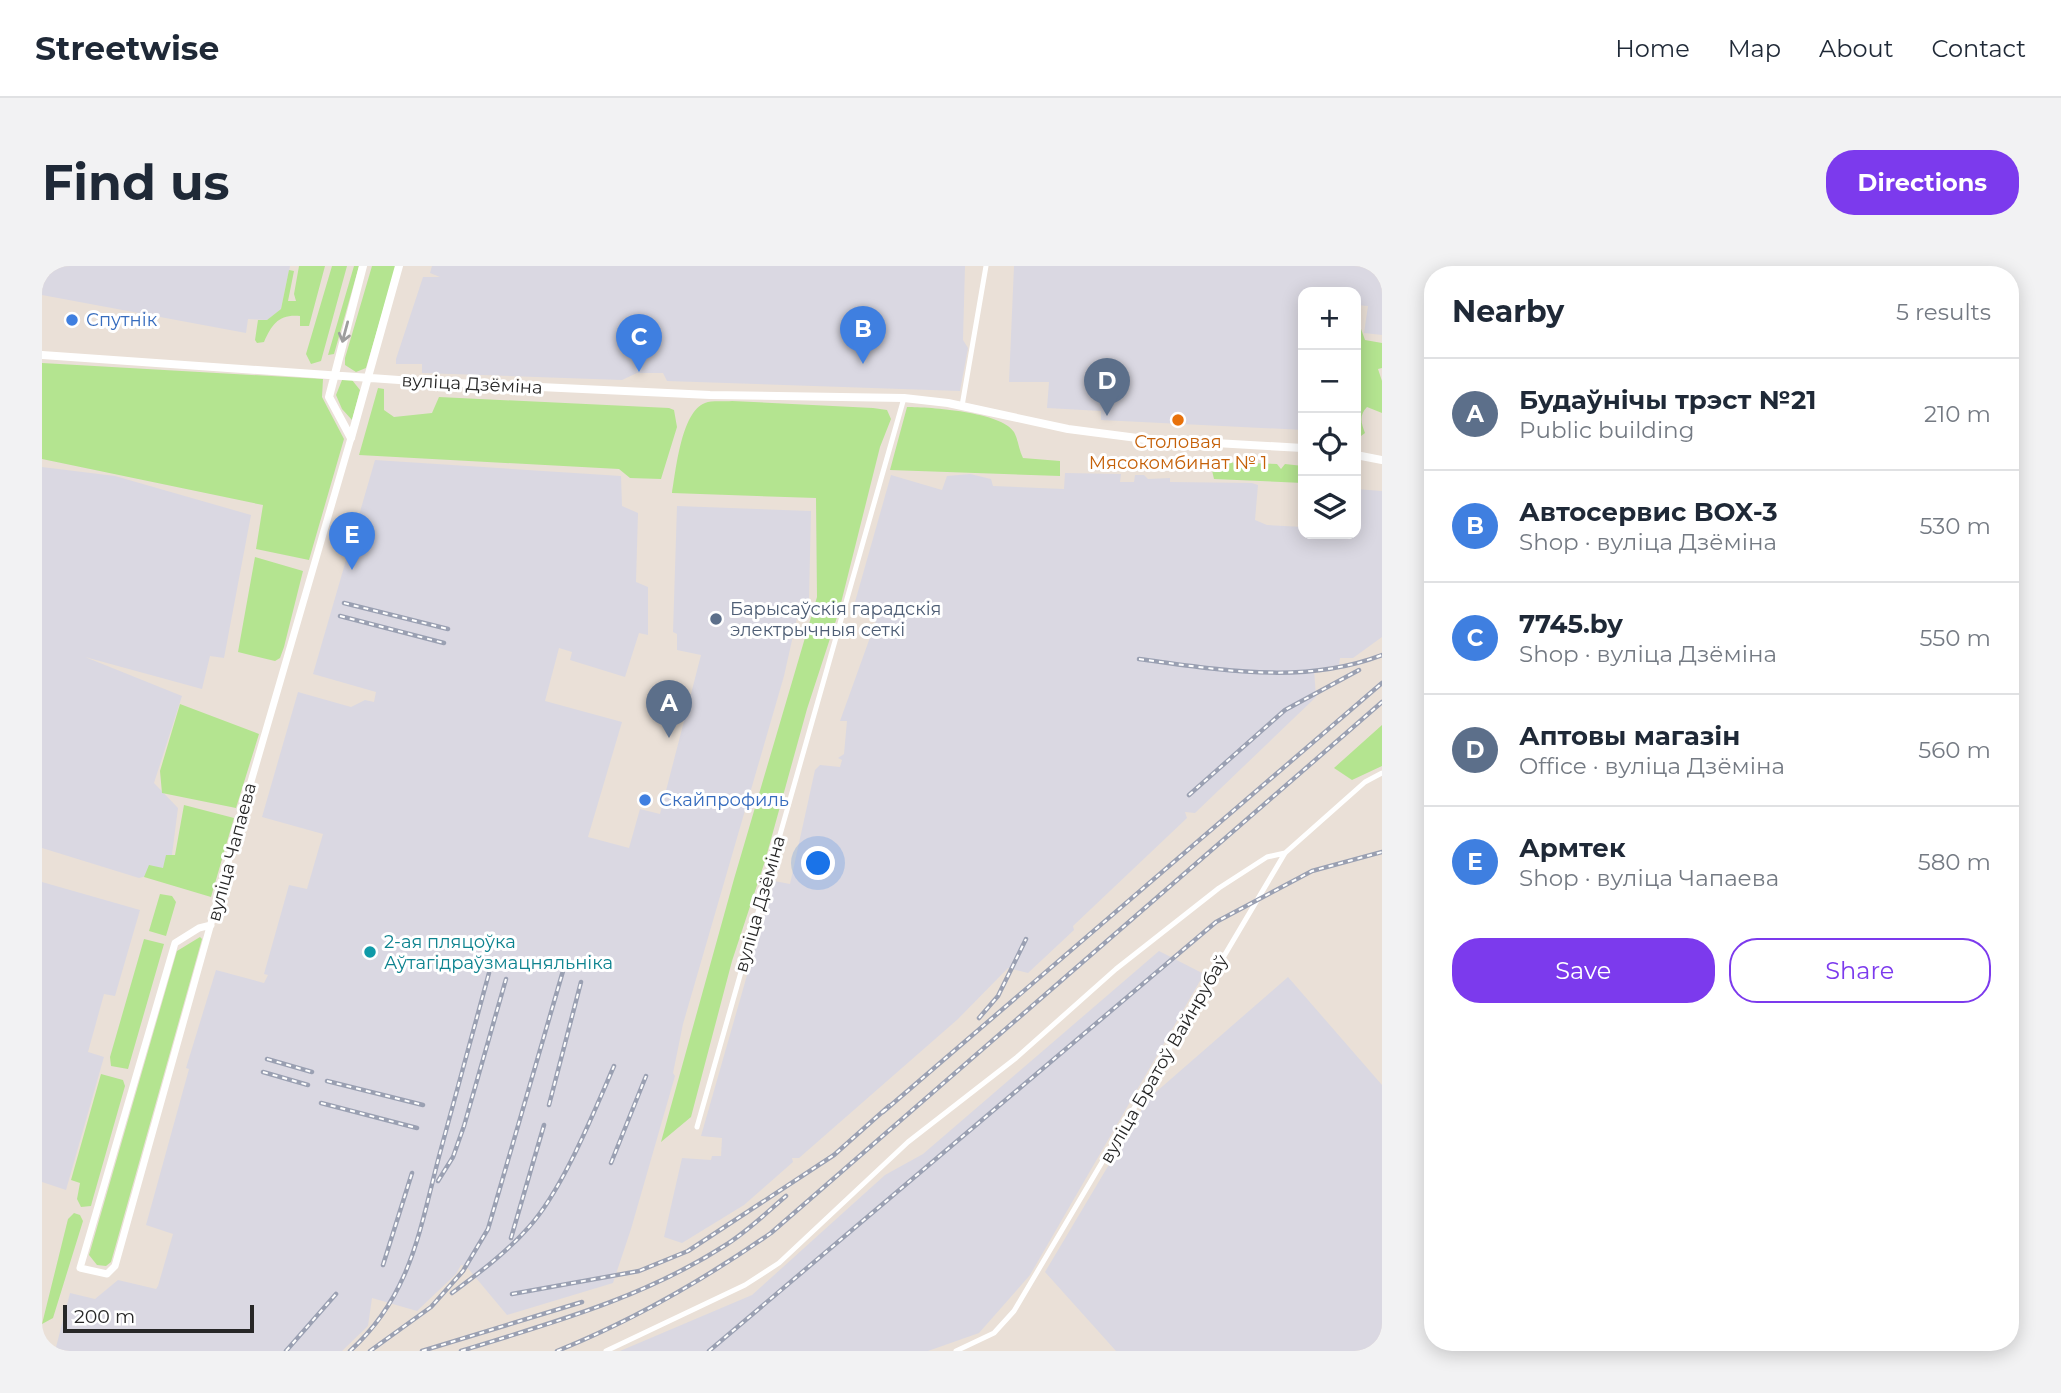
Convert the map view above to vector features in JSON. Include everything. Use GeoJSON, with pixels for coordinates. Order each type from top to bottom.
{"type":"FeatureCollection","features":[{"type":"Feature","properties":{"kind":"main road"},"geometry":{"type":"LineString","coordinates":[[351,438],[329,397],[363,266]]}},
{"type":"Feature","properties":{"kind":"main road","name":"вуліца Чапаева"},"geometry":{"type":"LineString","coordinates":[[351,438],[399,266]]}},
{"type":"Feature","properties":{"kind":"main road","name":"вуліца Дзёміна"},"geometry":{"type":"LineString","coordinates":[[42,355],[334,373],[369,378],[710,395],[904,398],[962,406],[1068,429],[1146,439],[1298,448]]}},
{"type":"Feature","properties":{"kind":"main road"},"geometry":{"type":"LineString","coordinates":[[1361,456],[1382,460]]}},
{"type":"Feature","properties":{"kind":"street"},"geometry":{"type":"LineString","coordinates":[[962,406],[986,266]]}},
{"type":"Feature","properties":{"kind":"street","name":"вуліца Дзёміна"},"geometry":{"type":"LineString","coordinates":[[697,1127],[904,398]]}},
{"type":"Feature","properties":{"kind":"street","name":"вуліца Чапаева"},"geometry":{"type":"LineString","coordinates":[[211,925],[199,928],[175,943],[80,1268],[107,1274],[115,1266],[351,438]]}},
{"type":"Feature","properties":{"kind":"street","name":"вуліца Братоў Вайнрубаў"},"geometry":{"type":"LineString","coordinates":[[956,1351],[994,1333],[1014,1311],[1285,853],[1365,782],[1382,773]]}},
{"type":"Feature","properties":{"kind":"street"},"geometry":{"type":"LineString","coordinates":[[606,1351],[745,1285],[779,1262],[908,1142],[1016,1058],[1116,969],[1219,888],[1266,857],[1285,853]]}},
{"type":"Feature","properties":{"kind":"shaded area"},"geometry":{"type":"Polygon","coordinates":[[[42,266],[290,266],[281,309],[267,320],[248,319],[246,333],[42,295],[42,266]]]}},
{"type":"Feature","properties":{"kind":"shaded area"},"geometry":{"type":"Polygon","coordinates":[[[432,266],[965,266],[963,340],[968,348],[960,391],[667,381],[663,373],[637,373],[622,380],[422,373],[422,364],[396,364],[396,359],[423,277],[440,277],[430,273],[432,266]]]}},
{"type":"Feature","properties":{"kind":"shaded area"},"geometry":{"type":"Polygon","coordinates":[[[1014,266],[1382,266],[1382,335],[1364,333],[1368,306],[1361,305],[1361,287],[1298,287],[1298,430],[1101,420],[1101,411],[1047,408],[1049,382],[1009,382],[1014,266]]]}},
{"type":"Feature","properties":{"kind":"shaded area"},"geometry":{"type":"Polygon","coordinates":[[[375,460],[621,476],[622,506],[638,513],[636,582],[648,587],[648,635],[639,633],[625,677],[570,660],[572,652],[559,648],[545,701],[622,722],[588,837],[629,848],[640,809],[660,814],[701,655],[677,650],[677,634],[673,632],[677,506],[811,511],[809,599],[801,600],[784,676],[683,1024],[673,1073],[675,1076],[613,1283],[507,1315],[466,1266],[461,1265],[456,1274],[417,1311],[372,1298],[368,1326],[342,1351],[55,1351],[70,1293],[95,1299],[118,1280],[156,1289],[158,1286],[173,1234],[146,1225],[189,1069],[186,1068],[216,970],[264,983],[268,975],[264,974],[289,885],[307,889],[323,834],[262,817],[298,692],[351,707],[365,700],[374,702],[376,692],[313,674],[375,460]]]}},
{"type":"Feature","properties":{"kind":"shaded area"},"geometry":{"type":"Polygon","coordinates":[[[42,467],[115,476],[251,515],[224,658],[210,656],[202,689],[85,657],[182,696],[154,783],[178,808],[170,870],[139,878],[42,848],[42,467]]]}},
{"type":"Feature","properties":{"kind":"shaded area"},"geometry":{"type":"Polygon","coordinates":[[[1065,473],[1121,474],[1120,482],[1134,482],[1135,475],[1144,475],[1148,479],[1170,478],[1170,482],[1252,483],[1258,485],[1255,520],[1267,525],[1298,527],[1298,539],[1361,539],[1361,489],[1382,491],[1382,637],[1353,658],[1340,658],[1339,665],[1314,669],[1316,697],[1195,813],[1185,812],[1187,818],[1073,926],[1074,930],[1028,973],[1008,968],[958,1019],[799,1158],[792,1158],[793,1162],[744,1205],[682,1243],[664,1237],[682,1158],[711,1160],[712,1156],[721,1156],[722,1138],[701,1136],[774,881],[790,884],[815,770],[820,765],[840,767],[842,760],[838,758],[844,754],[847,721],[840,721],[882,604],[855,602],[891,475],[942,490],[947,476],[970,474],[991,479],[993,486],[1064,489],[1065,473]]]}},
{"type":"Feature","properties":{"kind":"shaded area"},"geometry":{"type":"Polygon","coordinates":[[[42,882],[140,910],[115,996],[104,994],[88,1052],[104,1057],[66,1190],[42,1182],[42,882]]]}},
{"type":"Feature","properties":{"kind":"shaded area"},"geometry":{"type":"Polygon","coordinates":[[[1159,951],[1204,974],[1030,1275],[979,1333],[928,1351],[620,1351],[752,1295],[885,1175],[923,1154],[1159,951]]]}},
{"type":"Feature","properties":{"kind":"shaded area"},"geometry":{"type":"Polygon","coordinates":[[[1288,977],[1382,1085],[1382,1351],[1116,1351],[1045,1272],[1148,1099],[1288,977]]]}},
{"type":"Feature","properties":{"kind":"green space"},"geometry":{"type":"Polygon","coordinates":[[[299,266],[325,266],[309,326],[300,326],[300,316],[287,317],[273,325],[264,342],[257,343],[255,340],[258,320],[267,320],[281,309],[289,270],[294,271],[288,301],[296,301],[294,294],[299,266]]]}},
{"type":"Feature","properties":{"kind":"green space"},"geometry":{"type":"Polygon","coordinates":[[[332,266],[347,266],[321,361],[311,364],[306,354],[332,266]]]}},
{"type":"Feature","properties":{"kind":"green space"},"geometry":{"type":"Polygon","coordinates":[[[354,266],[359,266],[334,354],[328,355],[354,266]]]}},
{"type":"Feature","properties":{"kind":"green space"},"geometry":{"type":"Polygon","coordinates":[[[372,266],[396,266],[366,368],[356,372],[345,365],[345,358],[372,266]]]}},
{"type":"Feature","properties":{"kind":"green space"},"geometry":{"type":"Polygon","coordinates":[[[1361,329],[1365,340],[1382,343],[1382,368],[1378,369],[1382,381],[1382,413],[1367,407],[1362,419],[1365,433],[1361,436],[1361,329]]]}},
{"type":"Feature","properties":{"kind":"green space"},"geometry":{"type":"Polygon","coordinates":[[[42,363],[323,379],[322,397],[344,439],[309,560],[256,549],[263,505],[42,459],[42,363]]]}},
{"type":"Feature","properties":{"kind":"green space"},"geometry":{"type":"Polygon","coordinates":[[[342,380],[352,380],[360,390],[352,420],[342,409],[336,395],[342,380]]]}},
{"type":"Feature","properties":{"kind":"green space"},"geometry":{"type":"Polygon","coordinates":[[[378,388],[384,389],[384,410],[394,417],[432,413],[439,397],[669,408],[674,410],[677,427],[661,479],[630,478],[619,469],[359,455],[378,388]]]}},
{"type":"Feature","properties":{"kind":"green space"},"geometry":{"type":"Polygon","coordinates":[[[732,401],[873,408],[887,410],[891,419],[880,447],[839,611],[807,709],[765,861],[732,961],[691,1117],[661,1142],[734,879],[817,597],[816,498],[672,493],[681,443],[690,418],[705,403],[732,401]]]}},
{"type":"Feature","properties":{"kind":"green space"},"geometry":{"type":"Polygon","coordinates":[[[907,407],[965,412],[1007,425],[1014,432],[1023,458],[1060,461],[1060,476],[890,470],[907,407]]]}},
{"type":"Feature","properties":{"kind":"green space"},"geometry":{"type":"Polygon","coordinates":[[[1210,462],[1277,464],[1281,469],[1285,464],[1298,465],[1298,483],[1214,479],[1210,462]]]}},
{"type":"Feature","properties":{"kind":"green space"},"geometry":{"type":"Polygon","coordinates":[[[255,557],[303,571],[284,647],[280,658],[275,661],[238,652],[255,557]]]}},
{"type":"Feature","properties":{"kind":"green space"},"geometry":{"type":"Polygon","coordinates":[[[180,704],[259,734],[236,808],[162,793],[160,771],[180,704]]]}},
{"type":"Feature","properties":{"kind":"green space"},"geometry":{"type":"Polygon","coordinates":[[[1382,725],[1382,766],[1352,780],[1334,768],[1382,725]]]}},
{"type":"Feature","properties":{"kind":"green space"},"geometry":{"type":"Polygon","coordinates":[[[184,805],[234,818],[211,897],[144,877],[149,865],[163,868],[166,855],[175,855],[184,805]]]}},
{"type":"Feature","properties":{"kind":"green space"},"geometry":{"type":"Polygon","coordinates":[[[160,894],[172,896],[176,902],[166,936],[149,931],[160,894]]]}},
{"type":"Feature","properties":{"kind":"green space"},"geometry":{"type":"Polygon","coordinates":[[[200,937],[202,939],[111,1262],[106,1266],[97,1265],[89,1255],[177,951],[200,937]]]}},
{"type":"Feature","properties":{"kind":"green space"},"geometry":{"type":"Polygon","coordinates":[[[144,939],[164,944],[128,1069],[111,1066],[110,1057],[144,939]]]}},
{"type":"Feature","properties":{"kind":"green space"},"geometry":{"type":"Polygon","coordinates":[[[101,1074],[123,1080],[125,1086],[91,1206],[81,1207],[77,1199],[80,1183],[71,1180],[101,1074]]]}},
{"type":"Feature","properties":{"kind":"green space"},"geometry":{"type":"Polygon","coordinates":[[[74,1213],[80,1215],[83,1221],[53,1318],[42,1324],[68,1219],[74,1213]]]}},
{"type":"Feature","properties":{"kind":"railway"},"geometry":{"type":"LineString","coordinates":[[344,603],[448,629]]}},
{"type":"Feature","properties":{"kind":"railway"},"geometry":{"type":"LineString","coordinates":[[340,616],[444,643]]}},
{"type":"Feature","properties":{"kind":"railway"},"geometry":{"type":"LineString","coordinates":[[1139,659],[1232,670],[1292,672],[1322,670],[1382,655]]}},
{"type":"Feature","properties":{"kind":"railway"},"geometry":{"type":"LineString","coordinates":[[1189,795],[1285,710],[1359,670]]}},
{"type":"Feature","properties":{"kind":"railway"},"geometry":{"type":"LineString","coordinates":[[883,1112],[1382,683]]}},
{"type":"Feature","properties":{"kind":"railway"},"geometry":{"type":"LineString","coordinates":[[557,1351],[667,1298],[771,1233],[1382,702]]}},
{"type":"Feature","properties":{"kind":"railway"},"geometry":{"type":"LineString","coordinates":[[709,1351],[1216,922],[1312,871],[1382,852]]}},
{"type":"Feature","properties":{"kind":"railway"},"geometry":{"type":"LineString","coordinates":[[979,1018],[998,996],[1026,939]]}},
{"type":"Feature","properties":{"kind":"railway"},"geometry":{"type":"LineString","coordinates":[[370,1351],[431,1307],[463,1271],[488,1229],[563,971]]}},
{"type":"Feature","properties":{"kind":"railway"},"geometry":{"type":"LineString","coordinates":[[350,1351],[388,1306],[411,1258],[489,973]]}},
{"type":"Feature","properties":{"kind":"railway"},"geometry":{"type":"LineString","coordinates":[[438,1181],[453,1157],[464,1126],[506,979]]}},
{"type":"Feature","properties":{"kind":"railway"},"geometry":{"type":"LineString","coordinates":[[549,1105],[581,982]]}},
{"type":"Feature","properties":{"kind":"railway"},"geometry":{"type":"LineString","coordinates":[[267,1059],[312,1072]]}},
{"type":"Feature","properties":{"kind":"railway"},"geometry":{"type":"LineString","coordinates":[[452,1293],[511,1245],[542,1211],[576,1150],[614,1066]]}},
{"type":"Feature","properties":{"kind":"railway"},"geometry":{"type":"LineString","coordinates":[[263,1072],[308,1085]]}},
{"type":"Feature","properties":{"kind":"railway"},"geometry":{"type":"LineString","coordinates":[[611,1163],[646,1076]]}},
{"type":"Feature","properties":{"kind":"railway"},"geometry":{"type":"LineString","coordinates":[[327,1081],[423,1105]]}},
{"type":"Feature","properties":{"kind":"railway"},"geometry":{"type":"LineString","coordinates":[[321,1103],[417,1128]]}},
{"type":"Feature","properties":{"kind":"railway"},"geometry":{"type":"LineString","coordinates":[[512,1294],[639,1271],[688,1251],[834,1155],[889,1106]]}},
{"type":"Feature","properties":{"kind":"railway"},"geometry":{"type":"LineString","coordinates":[[511,1238],[544,1125]]}},
{"type":"Feature","properties":{"kind":"railway"},"geometry":{"type":"LineString","coordinates":[[383,1265],[412,1173]]}},
{"type":"Feature","properties":{"kind":"railway"},"geometry":{"type":"LineString","coordinates":[[461,1351],[596,1308],[661,1280],[732,1241],[786,1196]]}},
{"type":"Feature","properties":{"kind":"railway"},"geometry":{"type":"LineString","coordinates":[[286,1351],[336,1294]]}},
{"type":"Feature","properties":{"kind":"railway"},"geometry":{"type":"LineString","coordinates":[[422,1351],[582,1302]]}},
{"type":"Feature","properties":{"kind":"place","name":"Спутнік"},"geometry":{"type":"Point","coordinates":[72,320]}},
{"type":"Feature","properties":{"kind":"place","name":"Автосервис BOX-3"},"geometry":{"type":"Point","coordinates":[863,364]}},
{"type":"Feature","properties":{"kind":"place","name":"7745.by"},"geometry":{"type":"Point","coordinates":[639,372]}},
{"type":"Feature","properties":{"kind":"place","name":"Аптовы магазін"},"geometry":{"type":"Point","coordinates":[1107,416]}},
{"type":"Feature","properties":{"kind":"place","name":"Столовая Мясокомбинат № 1"},"geometry":{"type":"Point","coordinates":[1178,420]}},
{"type":"Feature","properties":{"kind":"place","name":"Армтек"},"geometry":{"type":"Point","coordinates":[352,570]}},
{"type":"Feature","properties":{"kind":"place","name":"Барысаўскія гарадскія электрычныя сеткі"},"geometry":{"type":"Point","coordinates":[716,619]}},
{"type":"Feature","properties":{"kind":"place","name":"Будаўнічы трэст №21"},"geometry":{"type":"Point","coordinates":[669,738]}},
{"type":"Feature","properties":{"kind":"place","name":"Скайпрофиль"},"geometry":{"type":"Point","coordinates":[645,800]}},
{"type":"Feature","properties":{"kind":"place","name":"2-ая пляцоўка Аўтагідраўзмацняльніка"},"geometry":{"type":"Point","coordinates":[370,952]}}]}
